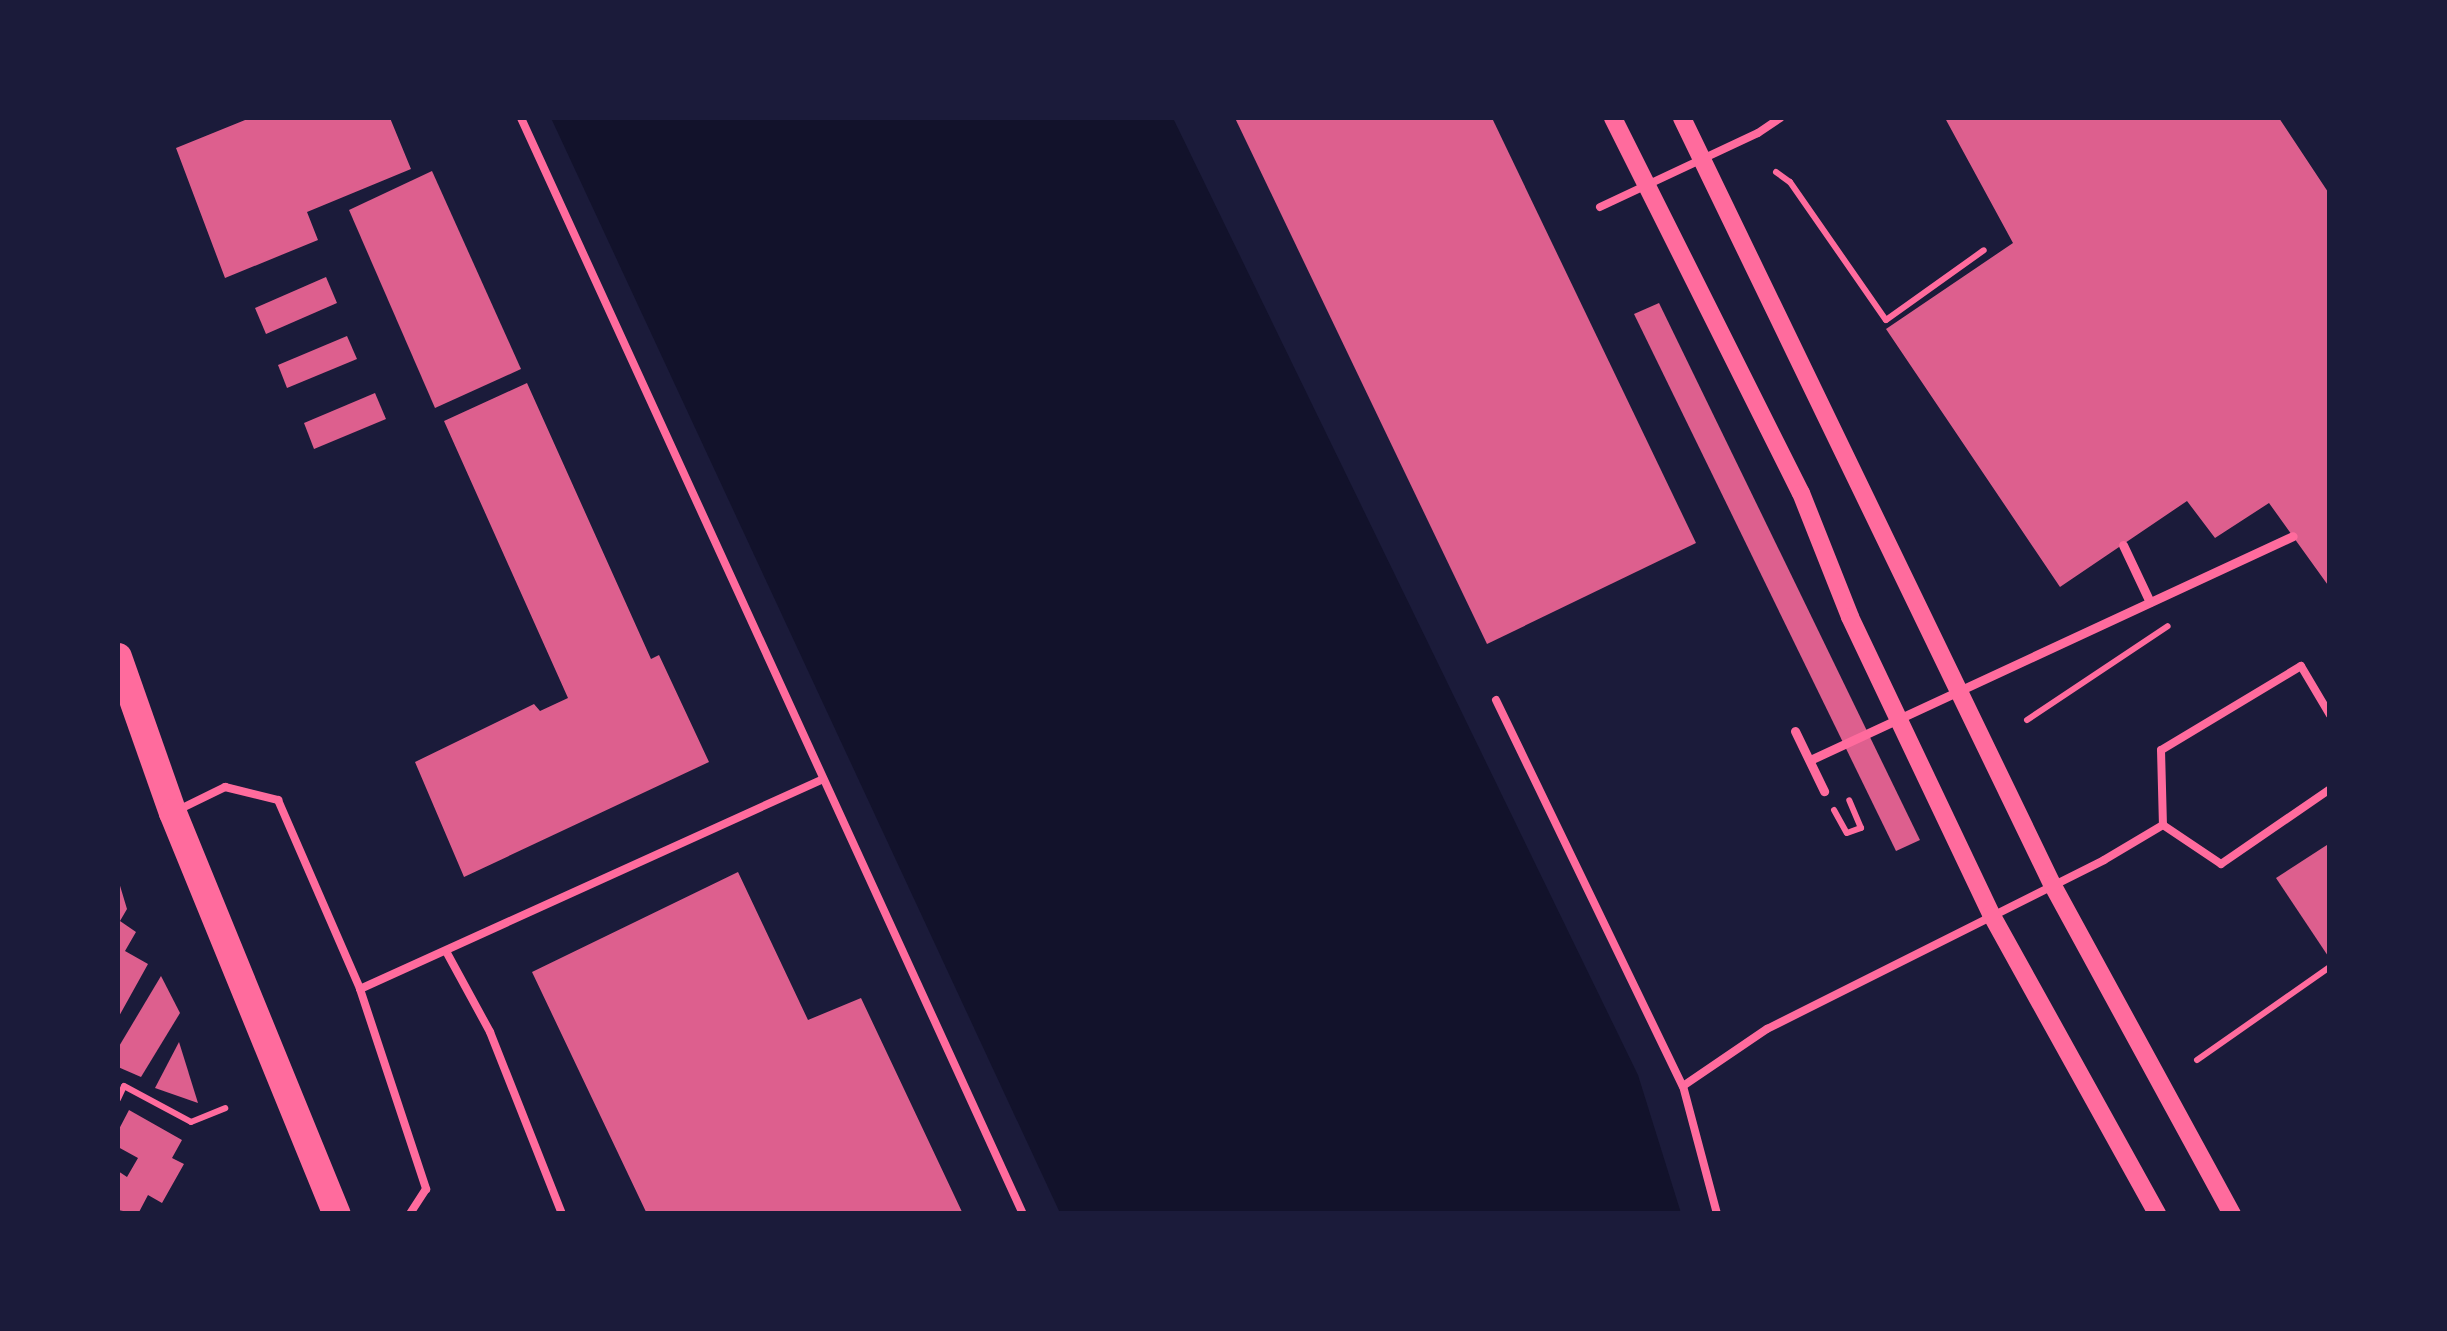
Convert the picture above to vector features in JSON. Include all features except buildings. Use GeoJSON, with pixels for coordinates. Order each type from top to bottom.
{"type":"FeatureCollection","features":[{"type":"Feature","properties":{"kind":"highway"},"geometry":{"type":"LineString","coordinates":[[118,658],[174,812],[337,1214]]}},
{"type":"Feature","properties":{"kind":"street"},"geometry":{"type":"LineString","coordinates":[[1613,118],[1801,493],[1850,617],[1992,914],[2157,1214]]}},
{"type":"Feature","properties":{"kind":"street"},"geometry":{"type":"LineString","coordinates":[[1682,118],[2052,884],[2232,1214]]}},
{"type":"Feature","properties":{"kind":"street"},"geometry":{"type":"LineString","coordinates":[[1810,760],[2293,536]]}},
{"type":"Feature","properties":{"kind":"street"},"geometry":{"type":"LineString","coordinates":[[2123,545],[2150,602]]}},
{"type":"Feature","properties":{"kind":"street"},"geometry":{"type":"LineString","coordinates":[[1795,731],[1824,791]]}},
{"type":"Feature","properties":{"kind":"lane"},"geometry":{"type":"LineString","coordinates":[[522,118],[821,780],[1023,1214]]}},
{"type":"Feature","properties":{"kind":"lane"},"geometry":{"type":"LineString","coordinates":[[1600,206],[1702,160],[1780,118]]}},
{"type":"Feature","properties":{"kind":"lane"},"geometry":{"type":"LineString","coordinates":[[2163,825],[2161,750],[2301,666],[2330,715]]}},
{"type":"Feature","properties":{"kind":"lane"},"geometry":{"type":"LineString","coordinates":[[1496,700],[1683,1086],[1717,1214]]}},
{"type":"Feature","properties":{"kind":"lane"},"geometry":{"type":"LineString","coordinates":[[360,989],[447,953],[821,780]]}},
{"type":"Feature","properties":{"kind":"lane"},"geometry":{"type":"LineString","coordinates":[[174,812],[225,787],[278,800],[360,989],[426,1189],[410,1214]]}},
{"type":"Feature","properties":{"kind":"lane"},"geometry":{"type":"LineString","coordinates":[[2163,825],[2220,864],[2330,789]]}},
{"type":"Feature","properties":{"kind":"lane"},"geometry":{"type":"LineString","coordinates":[[1683,1086],[1767,1030],[2163,825]]}},
{"type":"Feature","properties":{"kind":"lane"},"geometry":{"type":"LineString","coordinates":[[447,953],[490,1032],[562,1214]]}},
{"type":"Feature","properties":{"kind":"path"},"geometry":{"type":"LineString","coordinates":[[1776,172],[1790,182],[1886,320],[1942,285],[1984,250]]}},
{"type":"Feature","properties":{"kind":"path"},"geometry":{"type":"LineString","coordinates":[[2027,720],[2176,621]]}},
{"type":"Feature","properties":{"kind":"path"},"geometry":{"type":"LineString","coordinates":[[1824,791],[1847,834],[1862,828],[1844,790]]}},
{"type":"Feature","properties":{"kind":"path"},"geometry":{"type":"LineString","coordinates":[[2196,1060],[2330,967]]}},
{"type":"Feature","properties":{"kind":"path"},"geometry":{"type":"LineString","coordinates":[[118,1099],[121,1084],[191,1122],[225,1108]]}},
{"type":"Feature","properties":{"kind":"shaded area"},"geometry":{"type":"Polygon","coordinates":[[[551,118],[1173,118],[1638,1075],[1681,1213],[1060,1213],[551,118]]]}}]}
